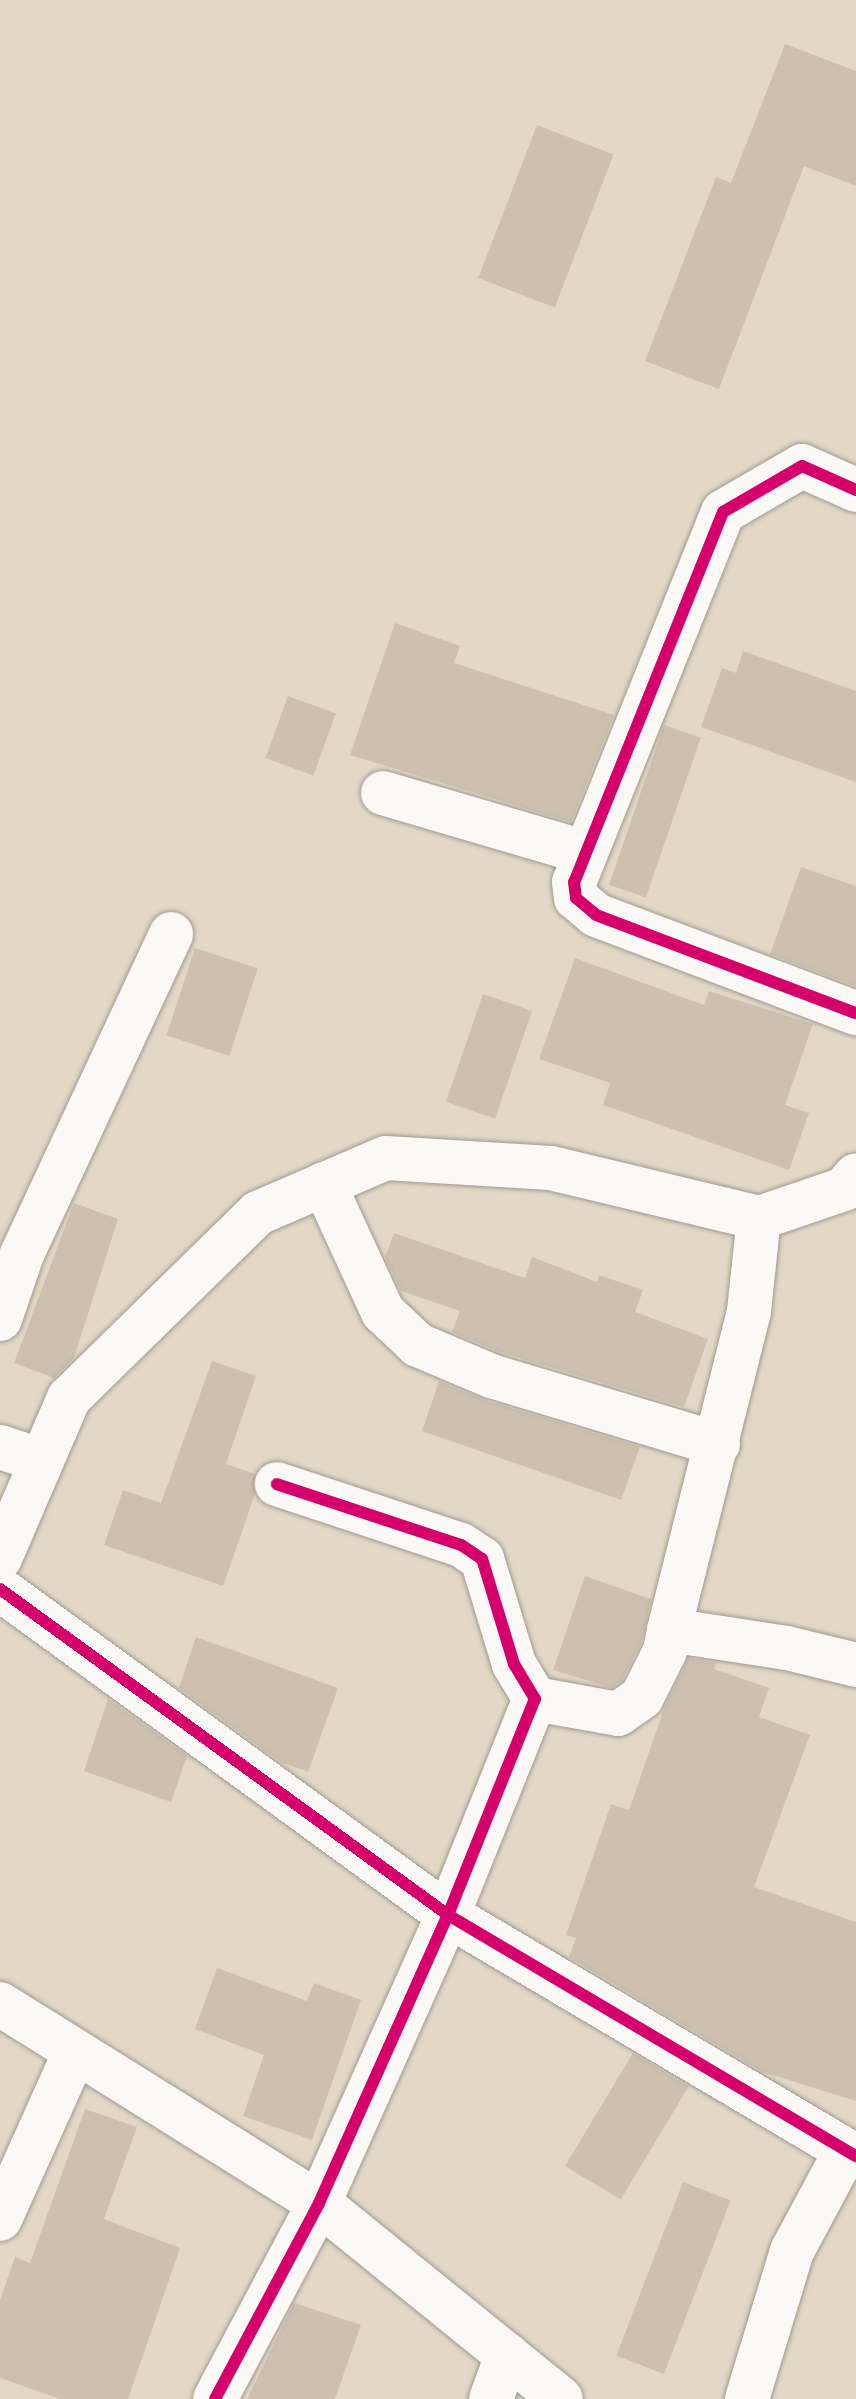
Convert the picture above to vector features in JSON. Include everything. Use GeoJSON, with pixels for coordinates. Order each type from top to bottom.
{"type":"FeatureCollection","features":[{"type":"Feature","properties":{"kind":"street"},"geometry":{"type":"LineString","coordinates":[[856,490],[802,466],[723,512],[574,882],[576,898],[596,915],[856,1013]]}},
{"type":"Feature","properties":{"kind":"street"},"geometry":{"type":"LineString","coordinates":[[383,793],[584,852]]}},
{"type":"Feature","properties":{"kind":"street"},"geometry":{"type":"LineString","coordinates":[[0,1319],[11,1249],[171,934]]}},
{"type":"Feature","properties":{"kind":"street"},"geometry":{"type":"LineString","coordinates":[[0,1558],[69,1398],[258,1213],[386,1158],[551,1168],[759,1218],[844,1189],[856,1175]]}},
{"type":"Feature","properties":{"kind":"street"},"geometry":{"type":"LineString","coordinates":[[324,1184],[383,1312],[418,1345],[491,1376],[718,1444]]}},
{"type":"Feature","properties":{"kind":"street"},"geometry":{"type":"LineString","coordinates":[[277,1484],[461,1545],[482,1559],[514,1664],[535,1699],[618,1714],[642,1697],[665,1651],[749,1311],[759,1218]]}},
{"type":"Feature","properties":{"kind":"street"},"geometry":{"type":"LineString","coordinates":[[0,1447],[42,1461]]}},
{"type":"Feature","properties":{"kind":"street"},"geometry":{"type":"LineString","coordinates":[[0,1589],[448,1915],[850,2154],[792,2251],[747,2399]]}},
{"type":"Feature","properties":{"kind":"street"},"geometry":{"type":"LineString","coordinates":[[669,1630],[787,1648],[856,1665]]}},
{"type":"Feature","properties":{"kind":"street"},"geometry":{"type":"LineString","coordinates":[[215,2399],[319,2203],[448,1915],[535,1699]]}},
{"type":"Feature","properties":{"kind":"street"},"geometry":{"type":"LineString","coordinates":[[0,2004],[319,2203],[561,2399]]}},
{"type":"Feature","properties":{"kind":"street"},"geometry":{"type":"LineString","coordinates":[[0,2219],[75,2052]]}},
{"type":"Feature","properties":{"kind":"street"},"geometry":{"type":"LineString","coordinates":[[491,2399],[507,2355]]}},
{"type":"Feature","properties":{"kind":"building"},"geometry":{"type":"Polygon","coordinates":[[[785,44],[856,71],[856,186],[804,166],[719,389],[645,361],[716,177],[731,183],[785,44]]]}},
{"type":"Feature","properties":{"kind":"building"},"geometry":{"type":"Polygon","coordinates":[[[537,125],[614,154],[555,307],[478,278],[537,125]]]}},
{"type":"Feature","properties":{"kind":"building"},"geometry":{"type":"Polygon","coordinates":[[[395,623],[460,646],[454,663],[614,715],[571,822],[350,755],[395,623]]]}},
{"type":"Feature","properties":{"kind":"building"},"geometry":{"type":"Polygon","coordinates":[[[743,651],[856,691],[856,782],[701,727],[722,668],[736,673],[743,651]]]}},
{"type":"Feature","properties":{"kind":"building"},"geometry":{"type":"Polygon","coordinates":[[[288,696],[336,713],[313,775],[265,758],[288,696]]]}},
{"type":"Feature","properties":{"kind":"building"},"geometry":{"type":"Polygon","coordinates":[[[664,725],[701,738],[646,897],[609,885],[664,725]]]}},
{"type":"Feature","properties":{"kind":"building"},"geometry":{"type":"Polygon","coordinates":[[[801,867],[856,886],[856,986],[770,954],[801,867]]]}},
{"type":"Feature","properties":{"kind":"building"},"geometry":{"type":"Polygon","coordinates":[[[195,948],[258,968],[229,1056],[167,1035],[195,948]]]}},
{"type":"Feature","properties":{"kind":"building"},"geometry":{"type":"Polygon","coordinates":[[[575,958],[704,1005],[709,991],[813,1024],[785,1105],[809,1113],[789,1170],[603,1105],[610,1083],[539,1059],[575,958]]]}},
{"type":"Feature","properties":{"kind":"building"},"geometry":{"type":"Polygon","coordinates":[[[483,994],[532,1011],[495,1119],[446,1102],[483,994]]]}},
{"type":"Feature","properties":{"kind":"building"},"geometry":{"type":"Polygon","coordinates":[[[74,1203],[118,1219],[74,1358],[54,1378],[14,1363],[74,1203]]]}},
{"type":"Feature","properties":{"kind":"building"},"geometry":{"type":"Polygon","coordinates":[[[394,1233],[525,1278],[532,1257],[597,1282],[599,1275],[643,1290],[635,1312],[708,1339],[684,1407],[500,1352],[452,1332],[460,1311],[401,1291],[385,1257],[394,1233]]]}},
{"type":"Feature","properties":{"kind":"building"},"geometry":{"type":"Polygon","coordinates":[[[212,1361],[256,1376],[226,1464],[255,1474],[255,1494],[223,1586],[104,1545],[123,1490],[161,1503],[212,1361]]]}},
{"type":"Feature","properties":{"kind":"building"},"geometry":{"type":"Polygon","coordinates":[[[439,1381],[484,1400],[640,1447],[621,1500],[422,1431],[439,1381]]]}},
{"type":"Feature","properties":{"kind":"building"},"geometry":{"type":"Polygon","coordinates":[[[585,1576],[651,1599],[641,1643],[622,1680],[612,1688],[553,1670],[585,1576]]]}},
{"type":"Feature","properties":{"kind":"building"},"geometry":{"type":"Polygon","coordinates":[[[196,1637],[338,1688],[308,1772],[281,1762],[179,1688],[196,1637]]]}},
{"type":"Feature","properties":{"kind":"building"},"geometry":{"type":"Polygon","coordinates":[[[689,1658],[716,1663],[714,1669],[769,1688],[759,1717],[810,1735],[754,1887],[856,1922],[856,2101],[763,2072],[569,1957],[576,1938],[566,1935],[611,1804],[629,1810],[664,1709],[689,1658]]]}},
{"type":"Feature","properties":{"kind":"building"},"geometry":{"type":"Polygon","coordinates":[[[108,1699],[187,1756],[171,1802],[84,1771],[108,1699]]]}},
{"type":"Feature","properties":{"kind":"building"},"geometry":{"type":"Polygon","coordinates":[[[217,1968],[307,2001],[314,1983],[361,2000],[312,2140],[243,2116],[264,2055],[195,2029],[217,1968]]]}},
{"type":"Feature","properties":{"kind":"building"},"geometry":{"type":"Polygon","coordinates":[[[633,2053],[689,2086],[621,2200],[565,2166],[633,2053]]]}},
{"type":"Feature","properties":{"kind":"building"},"geometry":{"type":"Polygon","coordinates":[[[85,2109],[137,2127],[104,2219],[180,2248],[128,2399],[60,2399],[0,2378],[0,2300],[15,2257],[30,2263],[85,2109]]]}},
{"type":"Feature","properties":{"kind":"building"},"geometry":{"type":"Polygon","coordinates":[[[683,2182],[731,2200],[664,2374],[616,2356],[683,2182]]]}},
{"type":"Feature","properties":{"kind":"building"},"geometry":{"type":"Polygon","coordinates":[[[294,2303],[361,2325],[335,2399],[247,2399],[294,2303]]]}},
{"type":"Feature","properties":{"kind":"cycle path"},"geometry":{"type":"LineString","coordinates":[[856,490],[802,466],[723,512],[574,882],[576,898],[596,915],[856,1013]]}},
{"type":"Feature","properties":{"kind":"cycle path"},"geometry":{"type":"LineString","coordinates":[[215,2399],[319,2203],[448,1915],[535,1699],[514,1664],[482,1559],[461,1545],[277,1484]]}},
{"type":"Feature","properties":{"kind":"cycle path"},"geometry":{"type":"LineString","coordinates":[[0,1589],[448,1915],[856,2156]]}}]}
